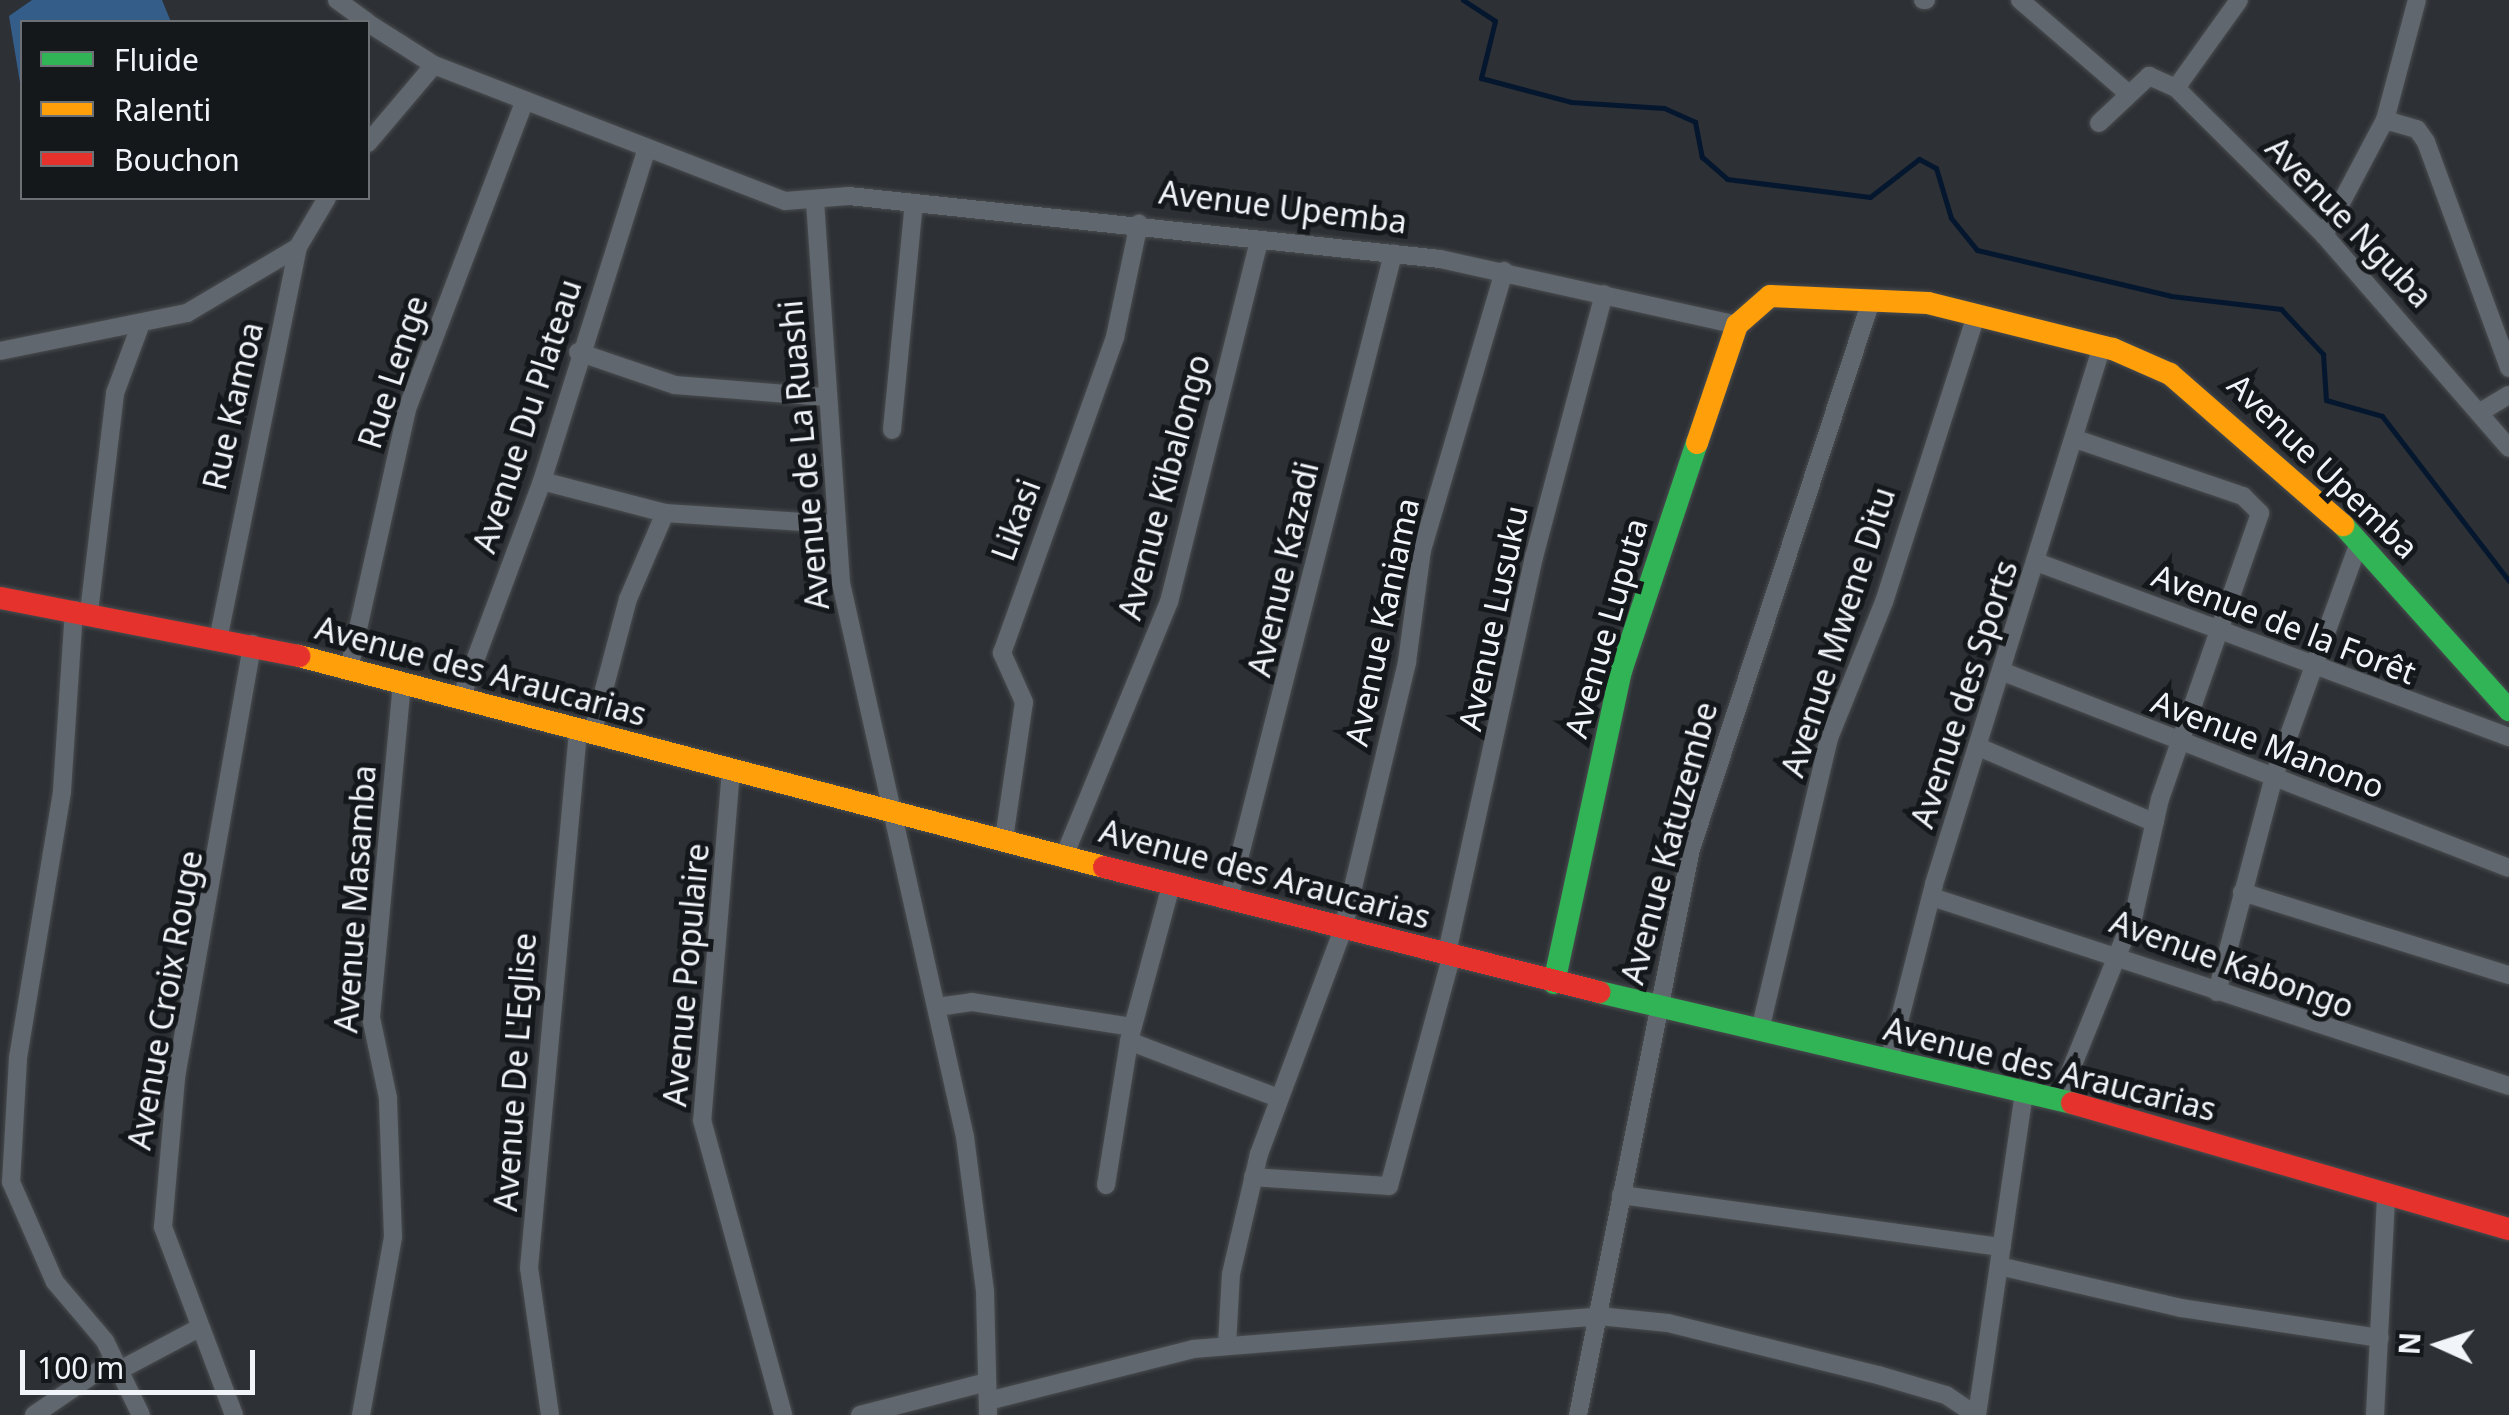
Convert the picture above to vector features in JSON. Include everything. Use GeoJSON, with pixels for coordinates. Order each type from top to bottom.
{"type":"FeatureCollection","features":[{"type":"Feature","properties":{"kind":"street"},"geometry":{"type":"LineString","coordinates":[[337,0],[363,20]]}},
{"type":"Feature","properties":{"kind":"street"},"geometry":{"type":"LineString","coordinates":[[2020,0],[2129,94]]}},
{"type":"Feature","properties":{"kind":"street"},"geometry":{"type":"LineString","coordinates":[[2099,123],[2149,76],[2176,88],[2239,0]]}},
{"type":"Feature","properties":{"kind":"street"},"geometry":{"type":"LineString","coordinates":[[2324,235],[2385,120],[2417,0]]}},
{"type":"Feature","properties":{"kind":"street"},"geometry":{"type":"LineString","coordinates":[[370,25],[434,65],[646,152],[785,201],[814,201]]}},
{"type":"Feature","properties":{"kind":"street"},"geometry":{"type":"LineString","coordinates":[[370,141],[434,65]]}},
{"type":"Feature","properties":{"kind":"street","name":"Avenue Nguba"},"geometry":{"type":"LineString","coordinates":[[2176,88],[2324,235],[2482,411],[2509,448]]}},
{"type":"Feature","properties":{"kind":"street","name":"Rue Lenge"},"geometry":{"type":"LineString","coordinates":[[349,669],[407,409],[524,103]]}},
{"type":"Feature","properties":{"kind":"street"},"geometry":{"type":"LineString","coordinates":[[2385,120],[2417,129],[2426,142],[2509,368]]}},
{"type":"Feature","properties":{"kind":"street","name":"Avenue Du Plateau"},"geometry":{"type":"LineString","coordinates":[[461,698],[542,481],[578,352],[646,152]]}},
{"type":"Feature","properties":{"kind":"street","name":"Rue Kamoa"},"geometry":{"type":"LineString","coordinates":[[218,635],[298,248],[326,200]]}},
{"type":"Feature","properties":{"kind":"street","name":"Avenue Upemba"},"geometry":{"type":"LineString","coordinates":[[814,201],[914,204],[1138,222],[1259,241],[1393,254],[1504,271],[1737,325]]}},
{"type":"Feature","properties":{"kind":"street","name":"Avenue de La Ruashi"},"geometry":{"type":"LineString","coordinates":[[814,201],[823,396],[834,524],[936,1008],[980,1246],[988,1399]]}},
{"type":"Feature","properties":{"kind":"street"},"geometry":{"type":"LineString","coordinates":[[892,430],[914,204]]}},
{"type":"Feature","properties":{"kind":"street","name":"Likasi"},"geometry":{"type":"LineString","coordinates":[[1004,839],[1024,696],[1002,653],[1115,337],[1138,222]]}},
{"type":"Feature","properties":{"kind":"street","name":"Avenue Kibalongo"},"geometry":{"type":"LineString","coordinates":[[1065,854],[1169,602],[1259,241]]}},
{"type":"Feature","properties":{"kind":"street"},"geometry":{"type":"LineString","coordinates":[[0,351],[140,326],[202,305],[298,248]]}},
{"type":"Feature","properties":{"kind":"street","name":"Avenue Kazadi"},"geometry":{"type":"LineString","coordinates":[[1229,898],[1393,254]]}},
{"type":"Feature","properties":{"kind":"street","name":"Avenue Kaniama"},"geometry":{"type":"LineString","coordinates":[[1228,1345],[1253,1177],[1276,1096],[1343,930],[1407,662],[1422,550],[1504,271]]}},
{"type":"Feature","properties":{"kind":"street","name":"Avenue Lusuku"},"geometry":{"type":"LineString","coordinates":[[1253,1177],[1389,1186],[1449,957],[1538,538],[1604,294]]}},
{"type":"Feature","properties":{"kind":"street","name":"Avenue Upemba"},"geometry":{"type":"LineString","coordinates":[[1754,303],[1778,295],[1872,301],[1976,316],[2102,346],[2201,394],[2359,543],[2509,710]]}},
{"type":"Feature","properties":{"kind":"street","name":"Avenue Katuzembe"},"geometry":{"type":"LineString","coordinates":[[1578,1415],[1656,1005],[1716,764],[1872,301]]}},
{"type":"Feature","properties":{"kind":"street","name":"Avenue Luputa"},"geometry":{"type":"LineString","coordinates":[[1554,983],[1621,671],[1737,325],[1754,303]]}},
{"type":"Feature","properties":{"kind":"street","name":"Avenue Mwene Ditu"},"geometry":{"type":"LineString","coordinates":[[1760,1030],[1829,738],[1884,602],[1976,316]]}},
{"type":"Feature","properties":{"kind":"street"},"geometry":{"type":"LineString","coordinates":[[140,326],[115,393],[81,611],[62,792],[13,1092],[12,1182],[55,1282],[116,1366],[141,1415]]}},
{"type":"Feature","properties":{"kind":"street","name":"Avenue des Sports"},"geometry":{"type":"LineString","coordinates":[[1889,1062],[2102,346]]}},
{"type":"Feature","properties":{"kind":"street"},"geometry":{"type":"LineString","coordinates":[[578,352],[675,385],[823,396]]}},
{"type":"Feature","properties":{"kind":"street"},"geometry":{"type":"LineString","coordinates":[[2482,411],[2509,394]]}},
{"type":"Feature","properties":{"kind":"street"},"geometry":{"type":"LineString","coordinates":[[2058,1099],[2112,952],[2134,914],[2155,823],[2225,634],[2259,506],[2076,439]]}},
{"type":"Feature","properties":{"kind":"street"},"geometry":{"type":"LineString","coordinates":[[542,481],[664,513],[834,524]]}},
{"type":"Feature","properties":{"kind":"street","name":"Avenue De L'Eglise"},"geometry":{"type":"LineString","coordinates":[[550,1415],[530,1268],[585,734],[628,599],[664,513]]}},
{"type":"Feature","properties":{"kind":"street"},"geometry":{"type":"LineString","coordinates":[[2217,992],[2274,776],[2359,543]]}},
{"type":"Feature","properties":{"kind":"street","name":"Avenue de la Forêt"},"geometry":{"type":"LineString","coordinates":[[2039,564],[2509,738]]}},
{"type":"Feature","properties":{"kind":"street","name":"Avenue des Araucarias"},"geometry":{"type":"LineString","coordinates":[[0,598],[218,635],[1449,957],[2058,1099],[2386,1196],[2508,1224]]}},
{"type":"Feature","properties":{"kind":"street","name":"Avenue Croix Rouge"},"geometry":{"type":"LineString","coordinates":[[234,1415],[167,1251],[164,1202],[176,1077],[252,644]]}},
{"type":"Feature","properties":{"kind":"street","name":"Avenue Manono"},"geometry":{"type":"LineString","coordinates":[[2006,673],[2185,747],[2274,776],[2509,868]]}},
{"type":"Feature","properties":{"kind":"street","name":"Avenue Masamba"},"geometry":{"type":"LineString","coordinates":[[361,1415],[393,1237],[388,1098],[370,1018],[402,683]]}},
{"type":"Feature","properties":{"kind":"street"},"geometry":{"type":"LineString","coordinates":[[1982,748],[2155,823]]}},
{"type":"Feature","properties":{"kind":"street","name":"Avenue Populaire"},"geometry":{"type":"LineString","coordinates":[[732,770],[702,1120],[782,1415]]}},
{"type":"Feature","properties":{"kind":"street"},"geometry":{"type":"LineString","coordinates":[[1106,1185],[1130,1034],[1172,882]]}},
{"type":"Feature","properties":{"kind":"street"},"geometry":{"type":"LineString","coordinates":[[2242,892],[2509,975]]}},
{"type":"Feature","properties":{"kind":"street","name":"Avenue Kabongo"},"geometry":{"type":"LineString","coordinates":[[1935,898],[2112,952],[2217,992],[2509,1086]]}},
{"type":"Feature","properties":{"kind":"street"},"geometry":{"type":"LineString","coordinates":[[936,1008],[972,1002],[1130,1034],[1276,1096]]}},
{"type":"Feature","properties":{"kind":"street"},"geometry":{"type":"LineString","coordinates":[[860,1415],[988,1399],[1228,1345],[1376,1340],[1599,1316],[1668,1322],[1878,1375],[1946,1396],[1976,1415],[2024,1091]]}},
{"type":"Feature","properties":{"kind":"street"},"geometry":{"type":"LineString","coordinates":[[1621,1195],[2000,1257],[2181,1308],[2380,1338]]}},
{"type":"Feature","properties":{"kind":"street"},"geometry":{"type":"LineString","coordinates":[[2374,1415],[2386,1196]]}},
{"type":"Feature","properties":{"kind":"street"},"geometry":{"type":"LineString","coordinates":[[34,1415],[116,1366],[197,1329]]}},
{"type":"Feature","properties":{"kind":"shaded area"},"geometry":{"type":"Polygon","coordinates":[[[32,0],[162,0],[170,20],[20,20],[20,83],[9,16],[32,0]]]}},
{"type":"Feature","properties":{"kind":"waterway"},"geometry":{"type":"LineString","coordinates":[[1463,0],[1495,21],[1481,78],[1571,102],[1664,108],[1695,122],[1702,157],[1727,179],[1870,197],[1919,159],[1936,168],[1951,218],[1977,250],[2171,296],[2281,309],[2323,354],[2326,400],[2382,416],[2509,581]]}},
{"type":"Feature","properties":{"kind":"traffic: fast"},"geometry":{"type":"LineString","coordinates":[[1554,983],[1621,671],[1697,443]]}},
{"type":"Feature","properties":{"kind":"traffic: fast"},"geometry":{"type":"LineString","coordinates":[[2343,525],[2509,710]]}},
{"type":"Feature","properties":{"kind":"traffic: fast"},"geometry":{"type":"LineString","coordinates":[[1599,992],[2072,1103]]}},
{"type":"Feature","properties":{"kind":"traffic: slow"},"geometry":{"type":"LineString","coordinates":[[1697,443],[1737,325],[1770,296],[1928,303],[2113,349],[2170,374],[2343,525]]}},
{"type":"Feature","properties":{"kind":"traffic: slow"},"geometry":{"type":"LineString","coordinates":[[299,656],[1104,867]]}},
{"type":"Feature","properties":{"kind":"traffic: jam"},"geometry":{"type":"LineString","coordinates":[[0,598],[299,656]]}},
{"type":"Feature","properties":{"kind":"traffic: jam"},"geometry":{"type":"LineString","coordinates":[[1104,867],[1599,992]]}},
{"type":"Feature","properties":{"kind":"traffic: jam"},"geometry":{"type":"LineString","coordinates":[[2072,1103],[2509,1229]]}}]}
